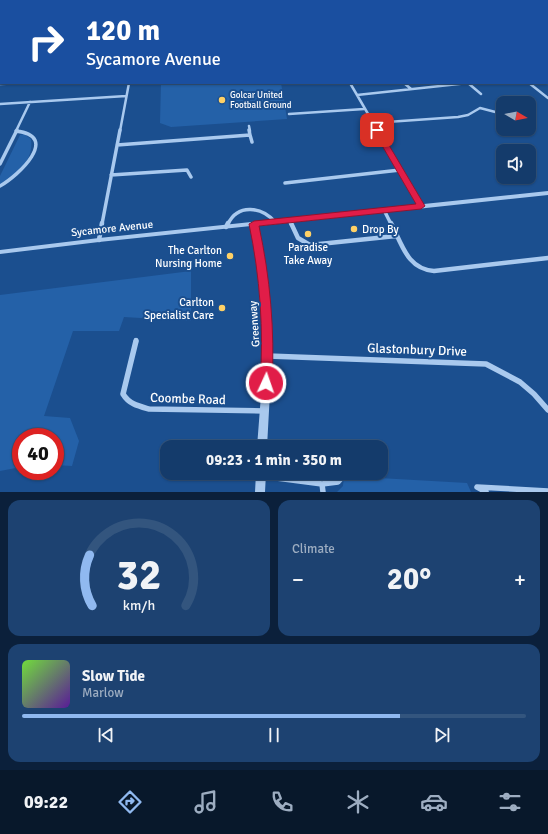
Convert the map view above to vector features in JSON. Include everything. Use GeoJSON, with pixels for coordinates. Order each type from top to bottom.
{"type":"FeatureCollection","features":[{"type":"Feature","properties":{"kind":"street"},"geometry":{"type":"LineString","coordinates":[[99,240],[129,84]]}},
{"type":"Feature","properties":{"kind":"street"},"geometry":{"type":"LineString","coordinates":[[351,84],[421,206]]}},
{"type":"Feature","properties":{"kind":"street"},"geometry":{"type":"LineString","coordinates":[[405,84],[411,89]]}},
{"type":"Feature","properties":{"kind":"street"},"geometry":{"type":"LineString","coordinates":[[357,95],[458,84]]}},
{"type":"Feature","properties":{"kind":"street"},"geometry":{"type":"LineString","coordinates":[[469,84],[481,94]]}},
{"type":"Feature","properties":{"kind":"street"},"geometry":{"type":"LineString","coordinates":[[530,84],[548,98]]}},
{"type":"Feature","properties":{"kind":"street"},"geometry":{"type":"LineString","coordinates":[[0,104],[126,96]]}},
{"type":"Feature","properties":{"kind":"street"},"geometry":{"type":"LineString","coordinates":[[0,164],[30,102]]}},
{"type":"Feature","properties":{"kind":"street"},"geometry":{"type":"LineString","coordinates":[[373,123],[458,117],[468,115],[480,108],[496,112]]}},
{"type":"Feature","properties":{"kind":"street"},"geometry":{"type":"LineString","coordinates":[[292,109],[291,114],[364,109]]}},
{"type":"Feature","properties":{"kind":"street"},"geometry":{"type":"LineString","coordinates":[[249,126],[252,142]]}},
{"type":"Feature","properties":{"kind":"street"},"geometry":{"type":"LineString","coordinates":[[0,186],[15,177],[28,164],[33,152],[34,146],[32,138],[25,132],[16,132]]}},
{"type":"Feature","properties":{"kind":"street"},"geometry":{"type":"LineString","coordinates":[[117,145],[250,135]]}},
{"type":"Feature","properties":{"kind":"street"},"geometry":{"type":"LineString","coordinates":[[111,175],[187,170],[191,177]]}},
{"type":"Feature","properties":{"kind":"street"},"geometry":{"type":"LineString","coordinates":[[285,183],[400,170]]}},
{"type":"Feature","properties":{"kind":"street","name":"Sycamore Avenue"},"geometry":{"type":"LineString","coordinates":[[0,252],[99,240],[548,193]]}},
{"type":"Feature","properties":{"kind":"street"},"geometry":{"type":"LineString","coordinates":[[226,227],[228,220],[234,214],[256,209],[270,215],[274,222]]}},
{"type":"Feature","properties":{"kind":"street"},"geometry":{"type":"LineString","coordinates":[[384,210],[396,236],[412,263],[422,270],[434,272],[548,258]]}},
{"type":"Feature","properties":{"kind":"street"},"geometry":{"type":"LineString","coordinates":[[290,221],[298,238],[310,244],[396,236]]}},
{"type":"Feature","properties":{"kind":"street","name":"Greenway"},"geometry":{"type":"LineString","coordinates":[[254,224],[261,259],[268,356],[262,440]]}},
{"type":"Feature","properties":{"kind":"street","name":"Coombe Road"},"geometry":{"type":"LineString","coordinates":[[136,340],[123,394],[127,401],[132,405],[149,409],[264,411]]}},
{"type":"Feature","properties":{"kind":"street","name":"Glastonbury Drive"},"geometry":{"type":"LineString","coordinates":[[268,356],[486,364],[514,377],[538,397],[548,410]]}},
{"type":"Feature","properties":{"kind":"street"},"geometry":{"type":"LineString","coordinates":[[260,492],[261,480]]}},
{"type":"Feature","properties":{"kind":"street"},"geometry":{"type":"LineString","coordinates":[[298,480],[322,484],[338,482],[340,480]]}},
{"type":"Feature","properties":{"kind":"street"},"geometry":{"type":"LineString","coordinates":[[322,484],[323,492]]}},
{"type":"Feature","properties":{"kind":"street"},"geometry":{"type":"LineString","coordinates":[[486,492],[477,487],[548,491]]}},
{"type":"Feature","properties":{"kind":"shaded area","name":"Golcar United Football Ground"},"geometry":{"type":"Polygon","coordinates":[[[161,84],[281,84],[287,119],[171,127],[160,123],[161,84]]]}},
{"type":"Feature","properties":{"kind":"shaded area"},"geometry":{"type":"Polygon","coordinates":[[[24,134],[31,139],[30,154],[27,161],[18,172],[0,184],[0,176],[20,135],[24,134]]]}},
{"type":"Feature","properties":{"kind":"shaded area"},"geometry":{"type":"Polygon","coordinates":[[[191,271],[191,321],[124,317],[119,331],[73,331],[44,416],[70,418],[79,441],[72,466],[64,466],[64,428],[12,428],[12,469],[0,471],[0,295],[191,271]]]}},
{"type":"Feature","properties":{"kind":"shaded area"},"geometry":{"type":"Polygon","coordinates":[[[388,479],[467,483],[471,492],[337,492],[343,486],[344,480],[388,480],[388,479]]]}},
{"type":"Feature","properties":{"kind":"place","name":"Golcar United Football Ground"},"geometry":{"type":"Point","coordinates":[222,100]}},
{"type":"Feature","properties":{"kind":"place","name":"Drop By"},"geometry":{"type":"Point","coordinates":[354,229]}},
{"type":"Feature","properties":{"kind":"place","name":"Paradise Take Away"},"geometry":{"type":"Point","coordinates":[308,234]}},
{"type":"Feature","properties":{"kind":"place","name":"The Carlton Nursing Home"},"geometry":{"type":"Point","coordinates":[230,256]}},
{"type":"Feature","properties":{"kind":"place","name":"Carlton Specialist Care"},"geometry":{"type":"Point","coordinates":[222,308]}},
{"type":"Feature","properties":{"kind":"route"},"geometry":{"type":"LineString","coordinates":[[266,383],[268,356],[261,259],[254,224],[421,206],[377,130]]}}]}
